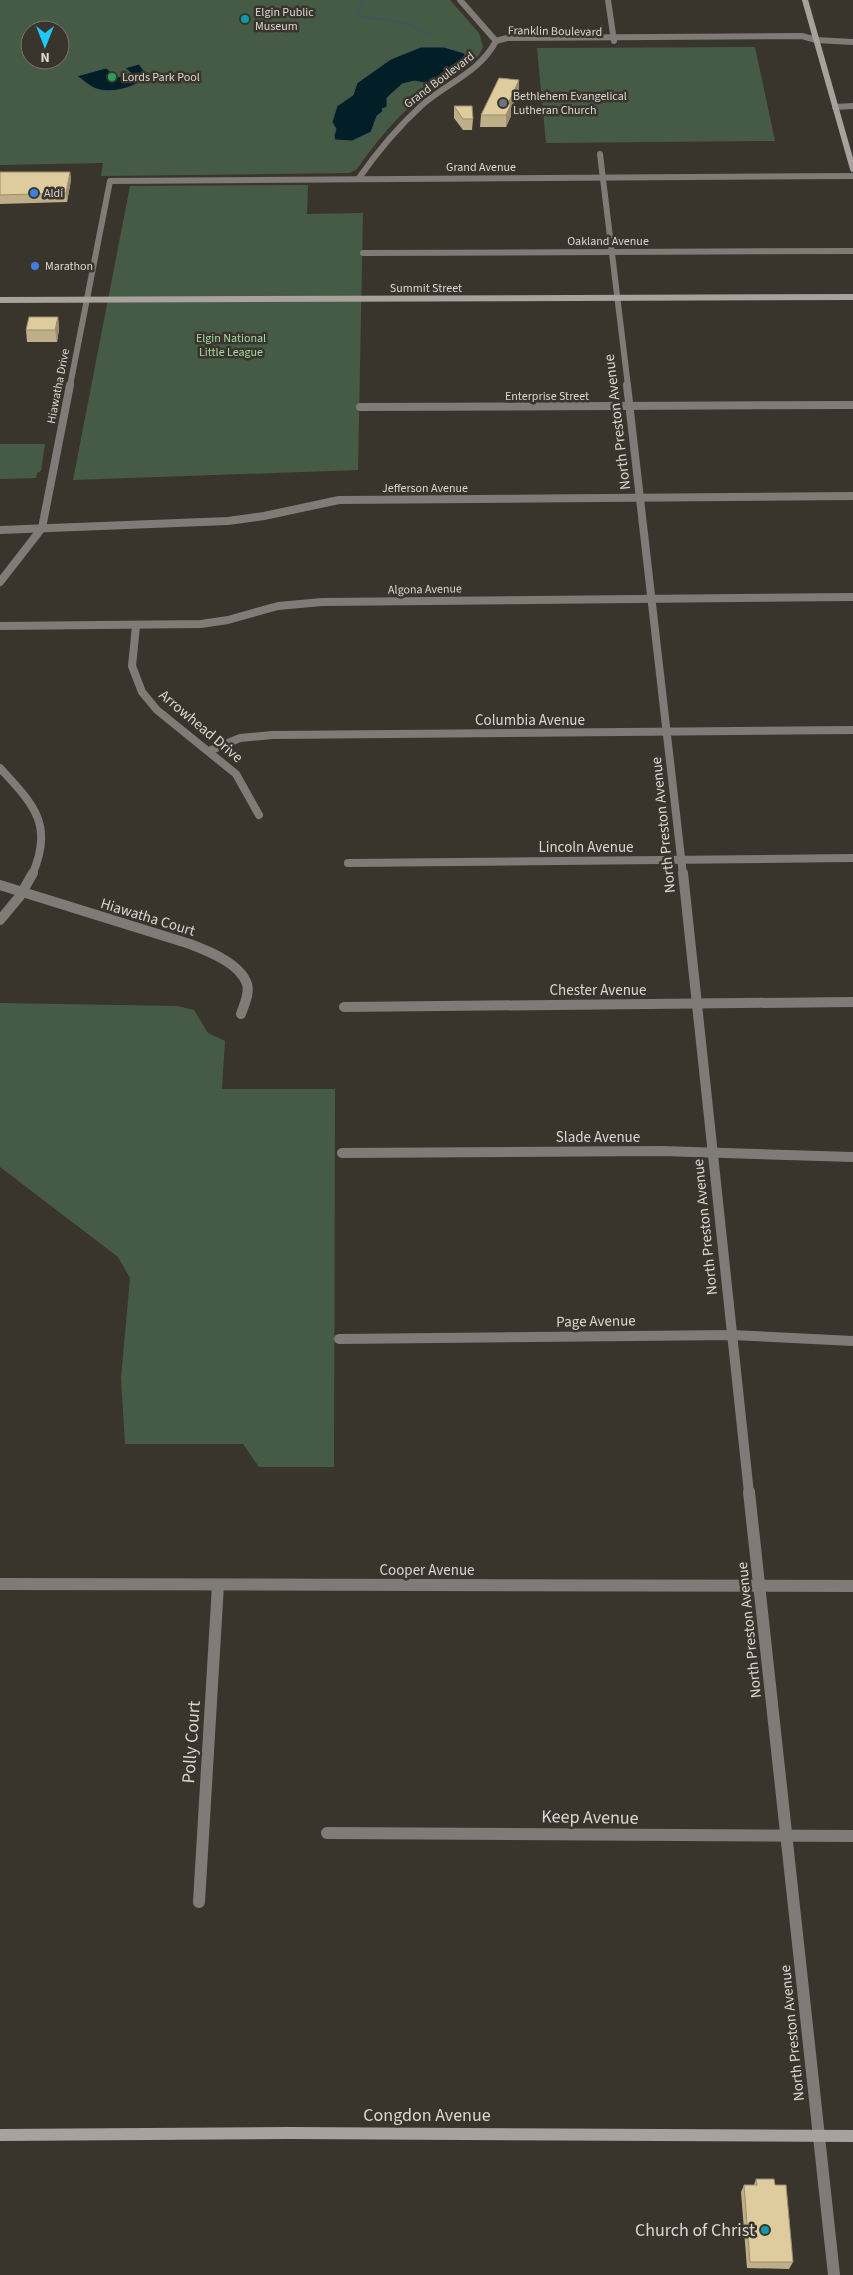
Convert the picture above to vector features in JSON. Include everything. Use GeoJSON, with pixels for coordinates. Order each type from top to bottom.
{"type":"FeatureCollection","features":[{"type":"Feature","properties":{"kind":"main road"},"geometry":{"type":"LineString","coordinates":[[805,0],[835,107],[850,146],[853,170]]}},
{"type":"Feature","properties":{"kind":"main road","name":"Summit Street"},"geometry":{"type":"LineString","coordinates":[[0,300],[853,297]]}},
{"type":"Feature","properties":{"kind":"main road","name":"Congdon Avenue"},"geometry":{"type":"LineString","coordinates":[[0,2135],[289,2133],[853,2136]]}},
{"type":"Feature","properties":{"kind":"street"},"geometry":{"type":"LineString","coordinates":[[460,0],[496,41]]}},
{"type":"Feature","properties":{"kind":"street"},"geometry":{"type":"LineString","coordinates":[[608,0],[614,40]]}},
{"type":"Feature","properties":{"kind":"street","name":"Franklin Boulevard"},"geometry":{"type":"LineString","coordinates":[[496,41],[526,44],[614,40],[802,42],[816,40],[853,42]]}},
{"type":"Feature","properties":{"kind":"street","name":"Grand Boulevard"},"geometry":{"type":"LineString","coordinates":[[359,178],[385,143],[407,119],[440,91],[487,58],[496,41]]}},
{"type":"Feature","properties":{"kind":"street"},"geometry":{"type":"LineString","coordinates":[[835,107],[853,106]]}},
{"type":"Feature","properties":{"kind":"street","name":"North Preston Avenue"},"geometry":{"type":"LineString","coordinates":[[600,154],[642,498],[668,732],[785,1836],[834,2275]]}},
{"type":"Feature","properties":{"kind":"street","name":"Grand Avenue"},"geometry":{"type":"LineString","coordinates":[[110,180],[853,176]]}},
{"type":"Feature","properties":{"kind":"street","name":"Hiawatha Drive"},"geometry":{"type":"LineString","coordinates":[[0,582],[42,528],[49,501],[110,180]]}},
{"type":"Feature","properties":{"kind":"street","name":"Oakland Avenue"},"geometry":{"type":"LineString","coordinates":[[364,253],[853,251]]}},
{"type":"Feature","properties":{"kind":"street","name":"Enterprise Street"},"geometry":{"type":"LineString","coordinates":[[360,407],[853,405]]}},
{"type":"Feature","properties":{"kind":"street","name":"Jefferson Avenue"},"geometry":{"type":"LineString","coordinates":[[0,530],[228,521],[256,518],[339,500],[853,496]]}},
{"type":"Feature","properties":{"kind":"street","name":"Algona Avenue"},"geometry":{"type":"LineString","coordinates":[[0,626],[136,626],[207,623],[278,606],[312,602],[853,597]]}},
{"type":"Feature","properties":{"kind":"street","name":"Arrowhead Drive"},"geometry":{"type":"LineString","coordinates":[[136,626],[132,662],[140,688],[157,710],[240,778],[260,815]]}},
{"type":"Feature","properties":{"kind":"street","name":"Columbia Avenue"},"geometry":{"type":"LineString","coordinates":[[209,751],[240,738],[272,735],[853,730]]}},
{"type":"Feature","properties":{"kind":"street"},"geometry":{"type":"LineString","coordinates":[[0,768],[26,796],[34,808],[39,822],[40,843],[30,881],[23,893],[0,920]]}},
{"type":"Feature","properties":{"kind":"street","name":"Lincoln Avenue"},"geometry":{"type":"LineString","coordinates":[[348,863],[853,858]]}},
{"type":"Feature","properties":{"kind":"street","name":"Hiawatha Court"},"geometry":{"type":"LineString","coordinates":[[0,885],[190,944],[220,958],[239,973],[248,986],[247,997],[241,1014]]}},
{"type":"Feature","properties":{"kind":"street","name":"Chester Avenue"},"geometry":{"type":"LineString","coordinates":[[344,1007],[853,1002]]}},
{"type":"Feature","properties":{"kind":"street","name":"Slade Avenue"},"geometry":{"type":"LineString","coordinates":[[342,1153],[712,1152],[853,1157]]}},
{"type":"Feature","properties":{"kind":"street","name":"Page Avenue"},"geometry":{"type":"LineString","coordinates":[[339,1339],[732,1335],[853,1341]]}},
{"type":"Feature","properties":{"kind":"street","name":"Cooper Avenue"},"geometry":{"type":"LineString","coordinates":[[0,1584],[853,1586]]}},
{"type":"Feature","properties":{"kind":"street","name":"Polly Court"},"geometry":{"type":"LineString","coordinates":[[199,1902],[218,1585]]}},
{"type":"Feature","properties":{"kind":"street","name":"Keep Avenue"},"geometry":{"type":"LineString","coordinates":[[328,1833],[853,1836]]}},
{"type":"Feature","properties":{"kind":"green space"},"geometry":{"type":"Polygon","coordinates":[[[0,0],[450,0],[479,33],[483,47],[475,59],[463,70],[436,86],[402,114],[383,134],[357,169],[350,173],[101,176],[103,163],[0,165],[0,0]]]}},
{"type":"Feature","properties":{"kind":"green space"},"geometry":{"type":"Polygon","coordinates":[[[755,47],[775,141],[546,143],[537,48],[755,47]]]}},
{"type":"Feature","properties":{"kind":"green space","name":"Elgin National Little League"},"geometry":{"type":"Polygon","coordinates":[[[308,185],[307,214],[363,213],[358,470],[73,480],[130,186],[308,185]]]}},
{"type":"Feature","properties":{"kind":"green space"},"geometry":{"type":"Polygon","coordinates":[[[0,444],[45,444],[41,471],[37,473],[36,478],[0,479],[0,444]]]}},
{"type":"Feature","properties":{"kind":"green space"},"geometry":{"type":"Polygon","coordinates":[[[0,1003],[177,1006],[194,1010],[208,1033],[225,1041],[222,1089],[335,1089],[334,1467],[259,1467],[243,1444],[125,1444],[121,1378],[130,1278],[118,1257],[0,1167],[0,1003]]]}},
{"type":"Feature","properties":{"kind":"water"},"geometry":{"type":"Polygon","coordinates":[[[421,47],[444,47],[464,53],[468,60],[435,80],[426,83],[414,81],[402,84],[387,98],[387,107],[382,109],[383,111],[377,116],[371,132],[352,141],[335,140],[336,129],[332,122],[337,106],[353,95],[357,83],[391,59],[421,47]]]}},
{"type":"Feature","properties":{"kind":"water","name":"Lords Park Pool"},"geometry":{"type":"Polygon","coordinates":[[[139,64],[147,75],[137,84],[122,89],[100,90],[92,87],[77,76],[106,68],[118,77],[131,73],[125,68],[139,64]]]}},
{"type":"Feature","properties":{"kind":"building"},"geometry":{"type":"Polygon","coordinates":[[[499,78],[519,80],[508,104],[511,104],[506,115],[481,115],[499,78]]]}},
{"type":"Feature","properties":{"kind":"building"},"geometry":{"type":"Polygon","coordinates":[[[454,106],[472,106],[473,119],[463,119],[454,106]]]}},
{"type":"Feature","properties":{"kind":"building"},"geometry":{"type":"Polygon","coordinates":[[[0,172],[70,172],[66,193],[0,195],[0,172]]]}},
{"type":"Feature","properties":{"kind":"building"},"geometry":{"type":"Polygon","coordinates":[[[29,317],[58,317],[55,330],[26,330],[29,317]]]}},
{"type":"Feature","properties":{"kind":"building","name":"Church of Christ"},"geometry":{"type":"Polygon","coordinates":[[[756,2179],[774,2179],[775,2185],[786,2185],[793,2262],[750,2262],[744,2185],[757,2185],[756,2179]]]}},
{"type":"Feature","properties":{"kind":"waterway"},"geometry":{"type":"LineString","coordinates":[[360,0],[365,3],[356,11],[360,16],[409,24],[430,34]]}},
{"type":"Feature","properties":{"kind":"place","name":"Elgin Public Museum"},"geometry":{"type":"Point","coordinates":[245,19]}},
{"type":"Feature","properties":{"kind":"place","name":"Lords Park Pool"},"geometry":{"type":"Point","coordinates":[112,77]}},
{"type":"Feature","properties":{"kind":"place","name":"Bethlehem Evangelical Lutheran Church"},"geometry":{"type":"Point","coordinates":[503,103]}},
{"type":"Feature","properties":{"kind":"place","name":"Aldi"},"geometry":{"type":"Point","coordinates":[34,193]}},
{"type":"Feature","properties":{"kind":"place","name":"Marathon"},"geometry":{"type":"Point","coordinates":[35,266]}},
{"type":"Feature","properties":{"kind":"place","name":"Church of Christ"},"geometry":{"type":"Point","coordinates":[765,2230]}}]}
